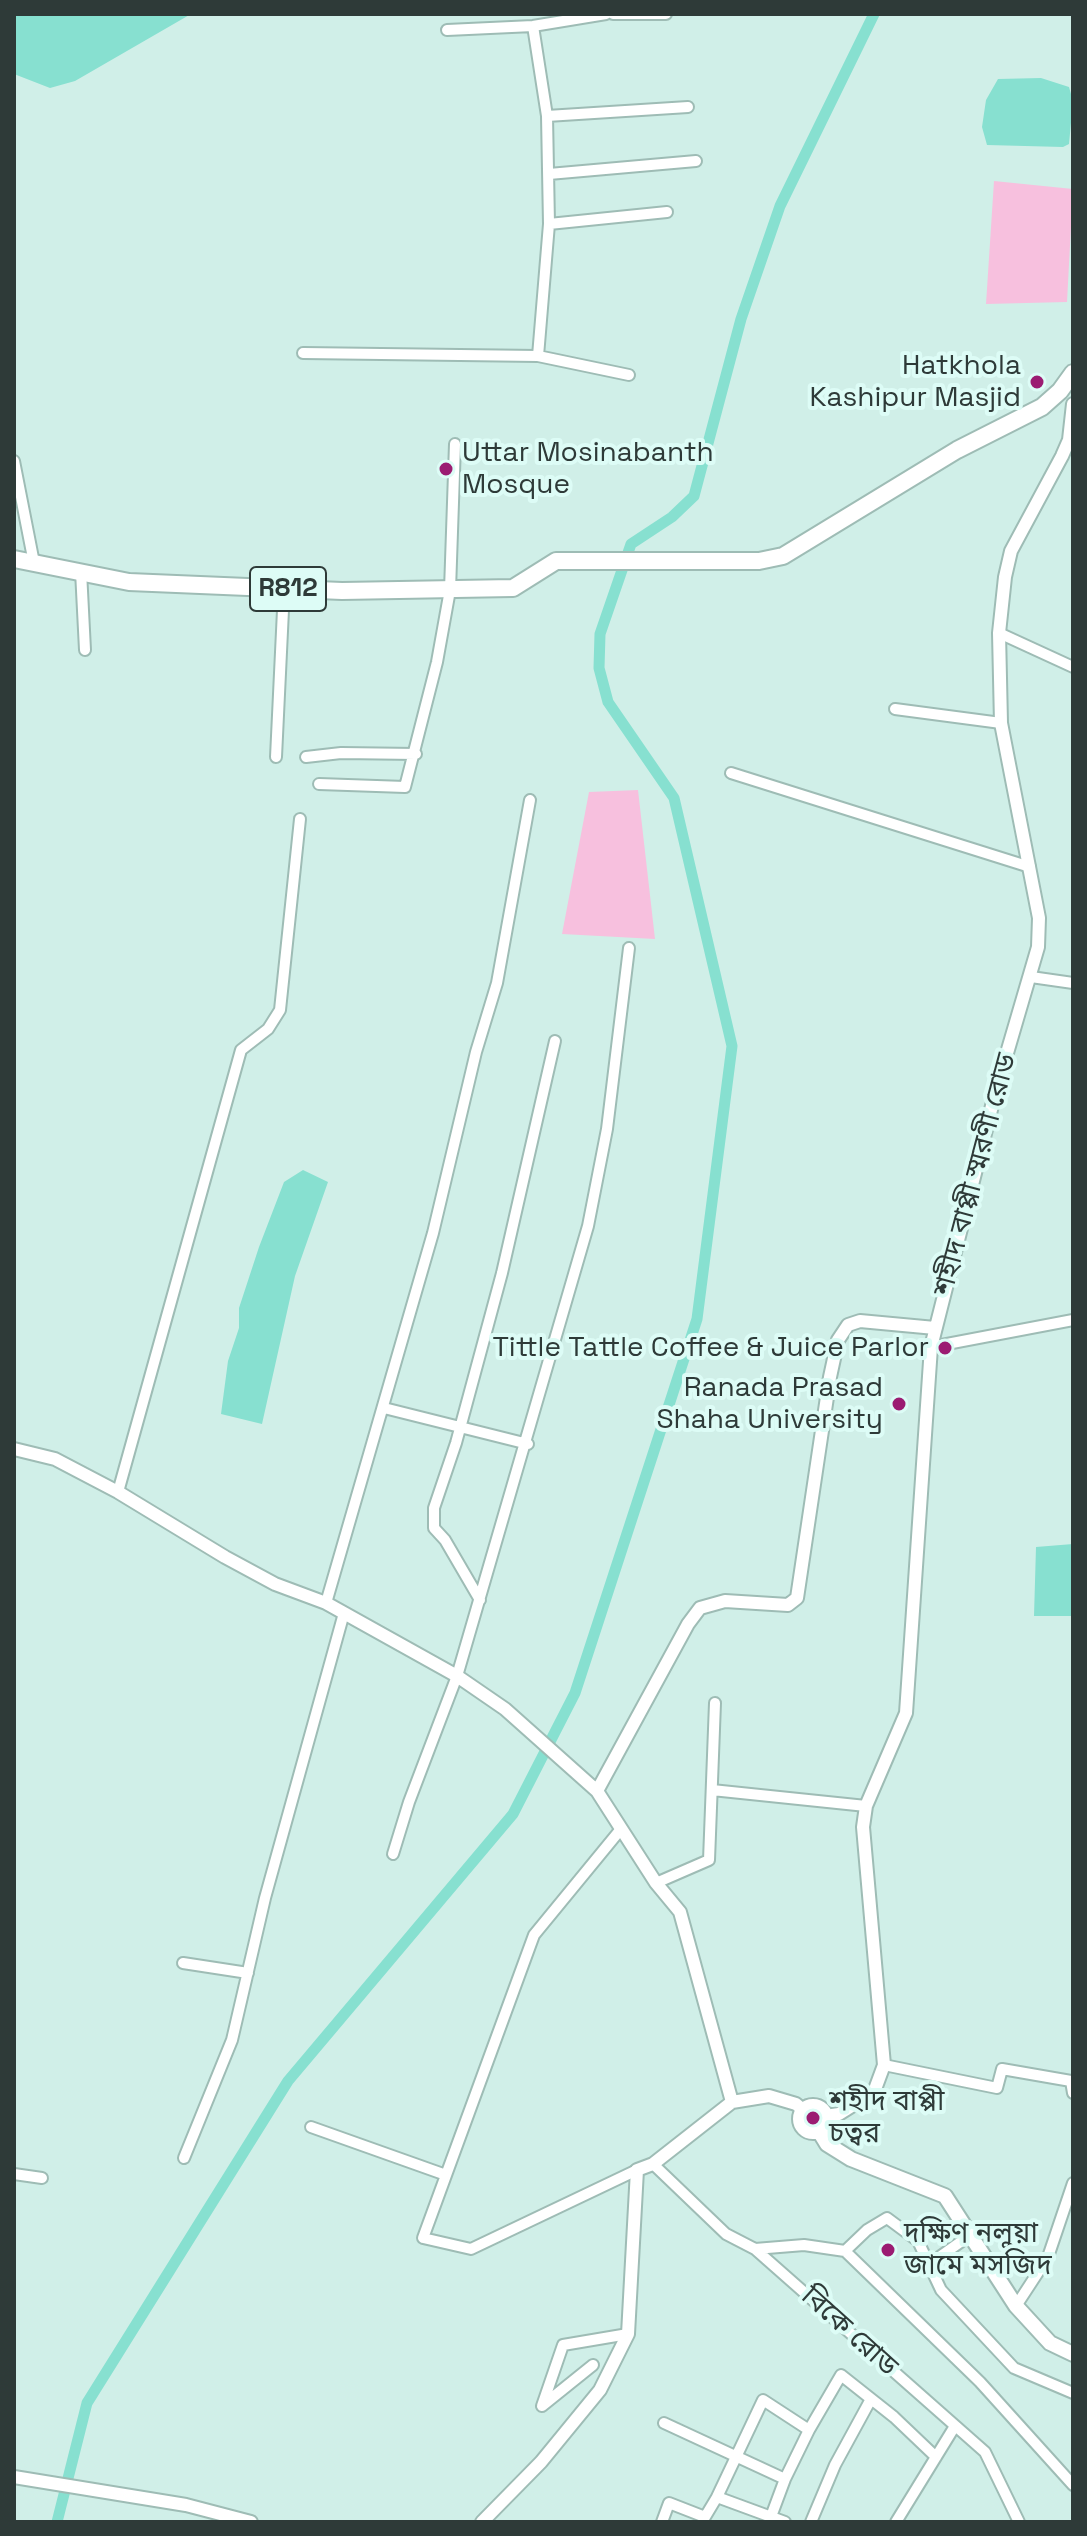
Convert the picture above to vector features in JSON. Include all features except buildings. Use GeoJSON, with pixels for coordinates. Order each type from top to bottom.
{"type":"FeatureCollection","features":[{"type":"Feature","properties":{"kind":"main road","name":"R812"},"geometry":{"type":"LineString","coordinates":[[14,559],[129,582],[284,589],[450,590],[513,588],[556,561],[759,561],[783,556],[957,450],[1042,407],[1060,391],[1073,373]]}},
{"type":"Feature","properties":{"kind":"main road"},"geometry":{"type":"LineString","coordinates":[[819,2107],[826,2116],[825,2125],[819,2131],[810,2132],[803,2127],[800,2119],[803,2110],[819,2107]]}},
{"type":"Feature","properties":{"kind":"main road"},"geometry":{"type":"LineString","coordinates":[[819,2131],[827,2144],[851,2159],[945,2196],[1016,2306],[1050,2343],[1073,2354]]}},
{"type":"Feature","properties":{"kind":"street"},"geometry":{"type":"LineString","coordinates":[[447,30],[533,26],[606,14]]}},
{"type":"Feature","properties":{"kind":"street"},"geometry":{"type":"LineString","coordinates":[[613,14],[666,14]]}},
{"type":"Feature","properties":{"kind":"street"},"geometry":{"type":"LineString","coordinates":[[533,26],[547,116],[549,174],[549,224],[538,356]]}},
{"type":"Feature","properties":{"kind":"street"},"geometry":{"type":"LineString","coordinates":[[547,116],[688,107]]}},
{"type":"Feature","properties":{"kind":"street"},"geometry":{"type":"LineString","coordinates":[[549,174],[696,161]]}},
{"type":"Feature","properties":{"kind":"street"},"geometry":{"type":"LineString","coordinates":[[549,224],[667,212]]}},
{"type":"Feature","properties":{"kind":"street"},"geometry":{"type":"LineString","coordinates":[[303,353],[538,356],[629,375]]}},
{"type":"Feature","properties":{"kind":"street","name":"শহীদ বাপ্পী স্মরণী রোড"},"geometry":{"type":"LineString","coordinates":[[884,2065],[863,1827],[866,1806],[906,1713],[931,1347],[995,1094],[1038,947],[1039,918],[1001,723],[999,633],[1011,551],[1069,440],[1073,404]]}},
{"type":"Feature","properties":{"kind":"street"},"geometry":{"type":"LineString","coordinates":[[319,784],[401,790],[416,754],[450,590],[455,444]]}},
{"type":"Feature","properties":{"kind":"street"},"geometry":{"type":"LineString","coordinates":[[14,461],[34,563]]}},
{"type":"Feature","properties":{"kind":"street"},"geometry":{"type":"LineString","coordinates":[[81,571],[85,650]]}},
{"type":"Feature","properties":{"kind":"street"},"geometry":{"type":"LineString","coordinates":[[276,757],[284,589]]}},
{"type":"Feature","properties":{"kind":"street"},"geometry":{"type":"LineString","coordinates":[[999,633],[1073,667]]}},
{"type":"Feature","properties":{"kind":"street"},"geometry":{"type":"LineString","coordinates":[[895,709],[1001,723]]}},
{"type":"Feature","properties":{"kind":"street"},"geometry":{"type":"LineString","coordinates":[[306,757],[341,753],[416,754]]}},
{"type":"Feature","properties":{"kind":"street"},"geometry":{"type":"LineString","coordinates":[[731,773],[1030,867]]}},
{"type":"Feature","properties":{"kind":"street"},"geometry":{"type":"LineString","coordinates":[[326,1603],[433,1233],[476,1052],[497,983],[530,800]]}},
{"type":"Feature","properties":{"kind":"street"},"geometry":{"type":"LineString","coordinates":[[118,1492],[241,1050],[268,1029],[280,1010],[300,819]]}},
{"type":"Feature","properties":{"kind":"street"},"geometry":{"type":"LineString","coordinates":[[393,1854],[409,1802],[457,1676],[528,1444],[588,1226],[607,1129],[629,948]]}},
{"type":"Feature","properties":{"kind":"street"},"geometry":{"type":"LineString","coordinates":[[1031,977],[1073,983]]}},
{"type":"Feature","properties":{"kind":"street"},"geometry":{"type":"LineString","coordinates":[[480,1600],[445,1540],[434,1528],[434,1508],[502,1273],[555,1041]]}},
{"type":"Feature","properties":{"kind":"street"},"geometry":{"type":"LineString","coordinates":[[931,1347],[1073,1320]]}},
{"type":"Feature","properties":{"kind":"street"},"geometry":{"type":"LineString","coordinates":[[597,1791],[688,1624],[700,1608],[725,1601],[788,1605],[797,1598],[830,1377],[838,1340],[848,1325],[860,1321],[935,1328]]}},
{"type":"Feature","properties":{"kind":"street"},"geometry":{"type":"LineString","coordinates":[[384,1408],[528,1444]]}},
{"type":"Feature","properties":{"kind":"street"},"geometry":{"type":"LineString","coordinates":[[14,1449],[55,1459],[118,1492],[262,1578],[326,1603],[457,1676],[505,1709],[597,1791],[656,1883],[680,1912],[732,2102]]}},
{"type":"Feature","properties":{"kind":"street"},"geometry":{"type":"LineString","coordinates":[[184,2158],[232,2040],[344,1613]]}},
{"type":"Feature","properties":{"kind":"street"},"geometry":{"type":"LineString","coordinates":[[656,1883],[709,1860],[715,1703]]}},
{"type":"Feature","properties":{"kind":"street"},"geometry":{"type":"LineString","coordinates":[[712,1790],[866,1806]]}},
{"type":"Feature","properties":{"kind":"street"},"geometry":{"type":"LineString","coordinates":[[621,1829],[534,1935],[423,2238],[471,2249],[653,2164],[732,2102],[769,2096],[796,2104],[803,2110]]}},
{"type":"Feature","properties":{"kind":"street"},"geometry":{"type":"LineString","coordinates":[[183,1963],[248,1973]]}},
{"type":"Feature","properties":{"kind":"street"},"geometry":{"type":"LineString","coordinates":[[826,2116],[839,2114],[874,2092],[884,2065],[997,2088],[1002,2069],[1071,2081],[1073,2093]]}},
{"type":"Feature","properties":{"kind":"street"},"geometry":{"type":"LineString","coordinates":[[311,2127],[446,2175]]}},
{"type":"Feature","properties":{"kind":"street","name":"বিকে রোড"},"geometry":{"type":"LineString","coordinates":[[653,2164],[726,2234],[755,2249],[985,2452],[1019,2522]]}},
{"type":"Feature","properties":{"kind":"street"},"geometry":{"type":"LineString","coordinates":[[482,2522],[541,2462],[600,2390],[628,2334],[637,2170]]}},
{"type":"Feature","properties":{"kind":"street"},"geometry":{"type":"LineString","coordinates":[[14,2174],[42,2178]]}},
{"type":"Feature","properties":{"kind":"street"},"geometry":{"type":"LineString","coordinates":[[1016,2306],[1048,2257],[1073,2183]]}},
{"type":"Feature","properties":{"kind":"street"},"geometry":{"type":"LineString","coordinates":[[845,2251],[867,2230],[887,2218],[918,2241],[941,2290],[1014,2368],[1073,2393]]}},
{"type":"Feature","properties":{"kind":"street"},"geometry":{"type":"LineString","coordinates":[[928,2265],[969,2236]]}},
{"type":"Feature","properties":{"kind":"street"},"geometry":{"type":"LineString","coordinates":[[755,2249],[804,2245],[845,2251],[980,2382],[1073,2485]]}},
{"type":"Feature","properties":{"kind":"street"},"geometry":{"type":"LineString","coordinates":[[593,2365],[542,2406],[563,2345],[628,2334]]}},
{"type":"Feature","properties":{"kind":"street"},"geometry":{"type":"LineString","coordinates":[[769,2520],[809,2430],[841,2375],[936,2457]]}},
{"type":"Feature","properties":{"kind":"street"},"geometry":{"type":"LineString","coordinates":[[811,2522],[835,2465],[871,2399]]}},
{"type":"Feature","properties":{"kind":"street"},"geometry":{"type":"LineString","coordinates":[[662,2522],[669,2503],[705,2517],[763,2400],[809,2430]]}},
{"type":"Feature","properties":{"kind":"street"},"geometry":{"type":"LineString","coordinates":[[664,2423],[785,2479]]}},
{"type":"Feature","properties":{"kind":"street"},"geometry":{"type":"LineString","coordinates":[[896,2522],[955,2426]]}},
{"type":"Feature","properties":{"kind":"street"},"geometry":{"type":"LineString","coordinates":[[21,2478],[186,2505],[251,2522]]}},
{"type":"Feature","properties":{"kind":"street"},"geometry":{"type":"LineString","coordinates":[[717,2497],[769,2520],[785,2522]]}},
{"type":"Feature","properties":{"kind":"shaded area"},"geometry":{"type":"Polygon","coordinates":[[[14,14],[191,14],[75,81],[50,88],[14,74],[14,14]]]}},
{"type":"Feature","properties":{"kind":"shaded area"},"geometry":{"type":"Polygon","coordinates":[[[1041,78],[1069,87],[1073,101],[1069,144],[1063,147],[987,145],[982,127],[986,100],[998,79],[1041,78]]]}},
{"type":"Feature","properties":{"kind":"shaded area"},"geometry":{"type":"Polygon","coordinates":[[[994,181],[1073,189],[1067,302],[986,304],[994,181]]]}},
{"type":"Feature","properties":{"kind":"shaded area"},"geometry":{"type":"Polygon","coordinates":[[[638,790],[655,939],[562,934],[589,792],[638,790]]]}},
{"type":"Feature","properties":{"kind":"shaded area"},"geometry":{"type":"Polygon","coordinates":[[[303,1170],[328,1182],[295,1276],[262,1424],[221,1414],[228,1361],[239,1328],[239,1308],[259,1247],[284,1182],[303,1170]]]}},
{"type":"Feature","properties":{"kind":"shaded area"},"geometry":{"type":"Polygon","coordinates":[[[1073,1544],[1073,1616],[1034,1616],[1036,1547],[1073,1544]]]}},
{"type":"Feature","properties":{"kind":"waterway"},"geometry":{"type":"LineString","coordinates":[[57,2522],[87,2403],[288,2081],[513,1814],[575,1693],[697,1319],[732,1046],[674,798],[608,702],[599,668],[600,634],[631,544],[672,517],[694,496],[741,319],[780,206],[874,14]]}},
{"type":"Feature","properties":{"kind":"place","name":"Hatkhola Kashipur Masjid"},"geometry":{"type":"Point","coordinates":[1037,382]}},
{"type":"Feature","properties":{"kind":"place","name":"Uttar Mosinabanth Mosque"},"geometry":{"type":"Point","coordinates":[446,469]}},
{"type":"Feature","properties":{"kind":"place","name":"Tittle Tattle Coffee & Juice Parlor"},"geometry":{"type":"Point","coordinates":[945,1348]}},
{"type":"Feature","properties":{"kind":"place","name":"Ranada Prasad Shaha University"},"geometry":{"type":"Point","coordinates":[899,1404]}},
{"type":"Feature","properties":{"kind":"place","name":"শহীদ বাপ্পী চত্বর"},"geometry":{"type":"Point","coordinates":[813,2118]}},
{"type":"Feature","properties":{"kind":"place","name":"দক্ষিণ নলুয়া জামে মসজিদ"},"geometry":{"type":"Point","coordinates":[888,2250]}}]}
